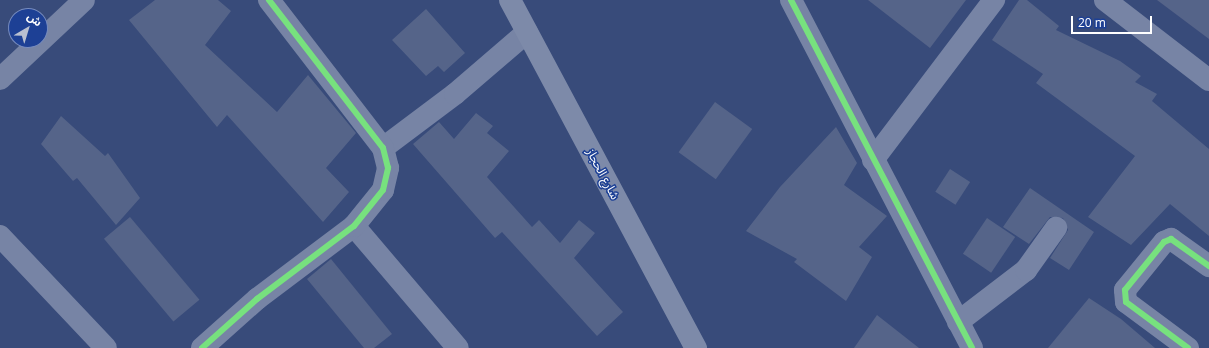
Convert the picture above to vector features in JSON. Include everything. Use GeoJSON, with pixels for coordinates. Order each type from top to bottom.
{"type":"FeatureCollection","features":[{"type":"Feature","properties":{"kind":"main road","name":"شارع الحجاز"},"geometry":{"type":"LineString","coordinates":[[510,0],[691,346]]}},
{"type":"Feature","properties":{"kind":"street"},"geometry":{"type":"LineString","coordinates":[[0,79],[84,0]]}},
{"type":"Feature","properties":{"kind":"street"},"geometry":{"type":"LineString","coordinates":[[202,348],[257,299],[354,226],[383,190],[388,168],[384,148],[269,0]]}},
{"type":"Feature","properties":{"kind":"street"},"geometry":{"type":"LineString","coordinates":[[791,0],[972,348]]}},
{"type":"Feature","properties":{"kind":"street"},"geometry":{"type":"LineString","coordinates":[[873,160],[994,0]]}},
{"type":"Feature","properties":{"kind":"street"},"geometry":{"type":"LineString","coordinates":[[1105,0],[1207,74]]}},
{"type":"Feature","properties":{"kind":"street"},"geometry":{"type":"LineString","coordinates":[[384,148],[455,94],[527,32]]}},
{"type":"Feature","properties":{"kind":"street"},"geometry":{"type":"LineString","coordinates":[[354,226],[458,348]]}},
{"type":"Feature","properties":{"kind":"street"},"geometry":{"type":"LineString","coordinates":[[958,322],[1026,270],[1056,228]]}},
{"type":"Feature","properties":{"kind":"street"},"geometry":{"type":"LineString","coordinates":[[0,236],[106,348]]}},
{"type":"Feature","properties":{"kind":"street"},"geometry":{"type":"LineString","coordinates":[[1188,348],[1126,302],[1124,290],[1164,242],[1171,239],[1209,266]]}},
{"type":"Feature","properties":{"kind":"building"},"geometry":{"type":"Polygon","coordinates":[[[155,0],[218,0],[231,11],[205,45],[277,112],[308,75],[356,133],[326,168],[349,192],[323,222],[227,115],[217,127],[129,20],[155,0]]]}},
{"type":"Feature","properties":{"kind":"building"},"geometry":{"type":"Polygon","coordinates":[[[868,0],[966,0],[930,48],[868,0]]]}},
{"type":"Feature","properties":{"kind":"building"},"geometry":{"type":"Polygon","coordinates":[[[1019,0],[1027,0],[1059,26],[1056,30],[1120,61],[1141,76],[1135,82],[1157,94],[1152,101],[1209,149],[1209,236],[1170,204],[1131,245],[1088,217],[1135,156],[1036,83],[1043,74],[992,40],[1019,0]]]}},
{"type":"Feature","properties":{"kind":"building"},"geometry":{"type":"Polygon","coordinates":[[[1157,0],[1209,0],[1209,39],[1157,0]]]}},
{"type":"Feature","properties":{"kind":"building"},"geometry":{"type":"Polygon","coordinates":[[[426,9],[465,53],[444,72],[438,66],[426,76],[392,40],[426,9]]]}},
{"type":"Feature","properties":{"kind":"building"},"geometry":{"type":"Polygon","coordinates":[[[715,102],[752,129],[716,179],[679,152],[715,102]]]}},
{"type":"Feature","properties":{"kind":"building"},"geometry":{"type":"Polygon","coordinates":[[[476,113],[493,126],[487,133],[509,151],[487,177],[532,227],[539,220],[560,243],[579,220],[595,233],[574,258],[623,312],[597,336],[502,232],[495,238],[413,144],[439,122],[454,139],[476,113]]]}},
{"type":"Feature","properties":{"kind":"building"},"geometry":{"type":"Polygon","coordinates":[[[61,116],[105,156],[108,153],[140,198],[116,225],[77,178],[73,181],[41,144],[61,116]]]}},
{"type":"Feature","properties":{"kind":"building"},"geometry":{"type":"Polygon","coordinates":[[[836,127],[857,163],[844,185],[887,216],[859,247],[872,257],[846,301],[794,262],[797,259],[746,231],[780,187],[836,127]]]}},
{"type":"Feature","properties":{"kind":"building"},"geometry":{"type":"Polygon","coordinates":[[[950,169],[970,182],[955,205],[935,192],[950,169]]]}},
{"type":"Feature","properties":{"kind":"building"},"geometry":{"type":"Polygon","coordinates":[[[1030,188],[1094,232],[1069,270],[1050,258],[1068,230],[1063,218],[1050,217],[1029,244],[1003,227],[1030,188]]]}},
{"type":"Feature","properties":{"kind":"building"},"geometry":{"type":"Polygon","coordinates":[[[130,217],[199,300],[173,322],[104,239],[130,217]]]}},
{"type":"Feature","properties":{"kind":"building"},"geometry":{"type":"Polygon","coordinates":[[[987,218],[1015,237],[991,273],[963,254],[987,218]]]}},
{"type":"Feature","properties":{"kind":"building"},"geometry":{"type":"Polygon","coordinates":[[[331,259],[392,334],[374,348],[364,348],[307,279],[331,259]]]}},
{"type":"Feature","properties":{"kind":"building"},"geometry":{"type":"Polygon","coordinates":[[[1089,298],[1121,319],[1155,348],[1048,348],[1089,298]]]}},
{"type":"Feature","properties":{"kind":"building"},"geometry":{"type":"Polygon","coordinates":[[[877,315],[919,348],[854,348],[877,315]]]}},
{"type":"Feature","properties":{"kind":"cycle path"},"geometry":{"type":"LineString","coordinates":[[202,348],[257,299],[354,226],[383,190],[388,168],[383,148],[269,0]]}},
{"type":"Feature","properties":{"kind":"cycle path"},"geometry":{"type":"LineString","coordinates":[[791,0],[972,348]]}},
{"type":"Feature","properties":{"kind":"cycle path"},"geometry":{"type":"LineString","coordinates":[[1188,348],[1126,302],[1125,290],[1164,242],[1171,239],[1209,266]]}}]}
